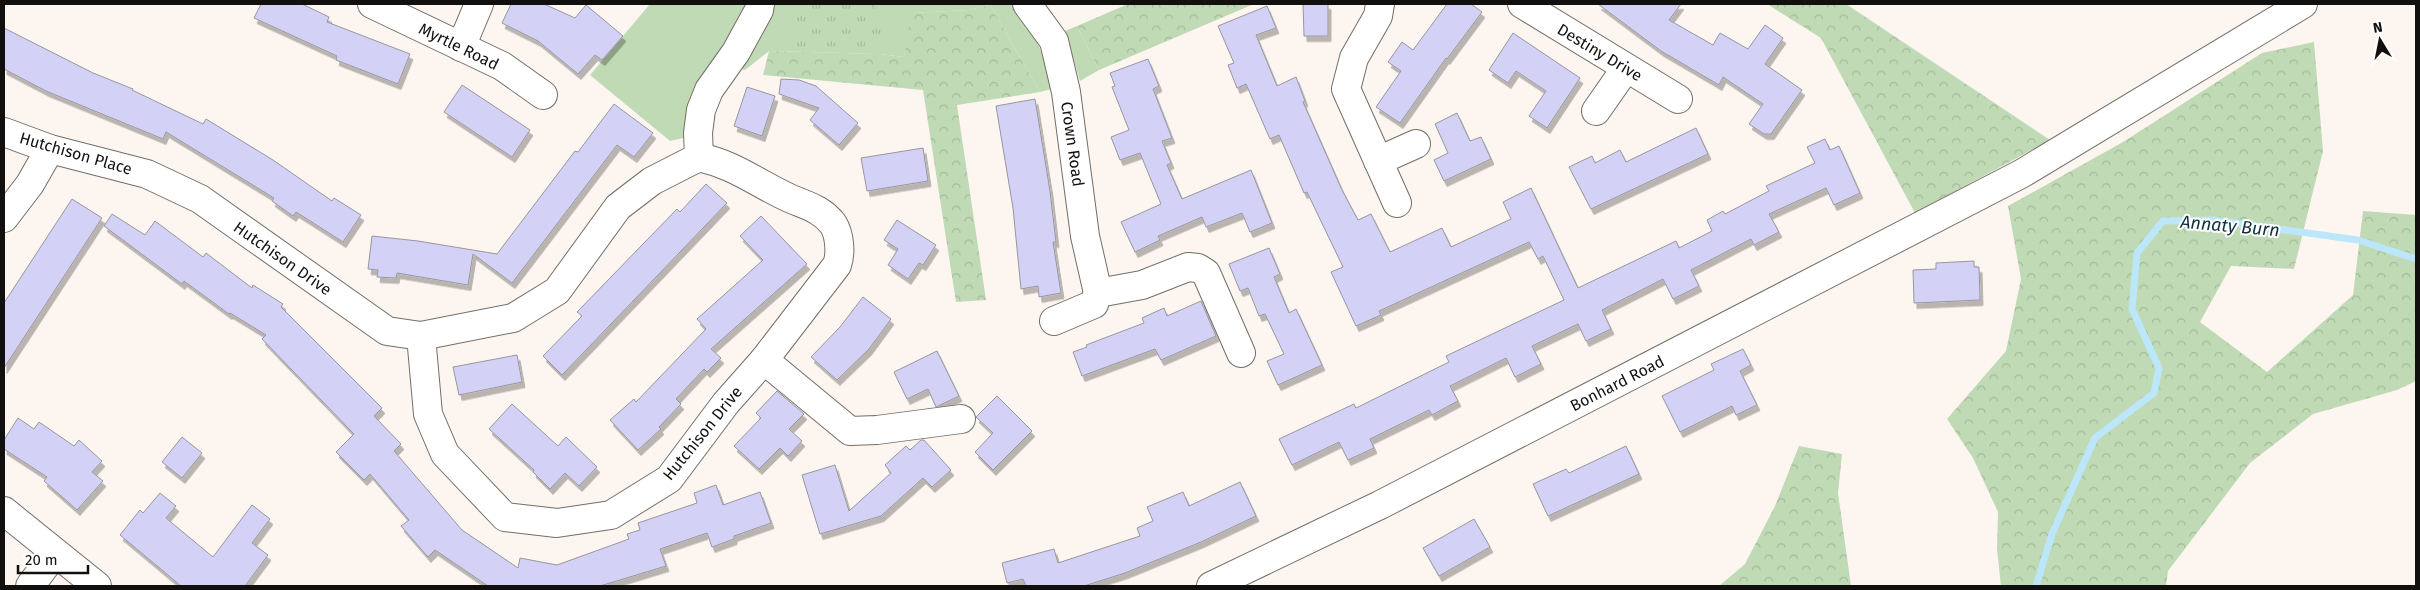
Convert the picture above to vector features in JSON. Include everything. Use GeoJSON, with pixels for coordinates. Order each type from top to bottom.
{"type":"FeatureCollection","features":[{"type":"Feature","properties":{"kind":"street","name":"Myrtle Road"},"geometry":{"type":"LineString","coordinates":[[372,4],[502,66],[543,95]]}},
{"type":"Feature","properties":{"kind":"street"},"geometry":{"type":"LineString","coordinates":[[461,47],[479,4]]}},
{"type":"Feature","properties":{"kind":"street"},"geometry":{"type":"LineString","coordinates":[[699,157],[698,134],[701,110],[709,90],[736,52],[759,10],[760,4]]}},
{"type":"Feature","properties":{"kind":"street","name":"Crown Road"},"geometry":{"type":"LineString","coordinates":[[1026,4],[1054,41],[1066,92],[1085,236],[1098,294]]}},
{"type":"Feature","properties":{"kind":"street"},"geometry":{"type":"LineString","coordinates":[[1380,4],[1378,16],[1354,58],[1346,89],[1397,203]]}},
{"type":"Feature","properties":{"kind":"street","name":"Destiny Drive"},"geometry":{"type":"LineString","coordinates":[[1522,4],[1678,99]]}},
{"type":"Feature","properties":{"kind":"street","name":"Bonhard Road"},"geometry":{"type":"LineString","coordinates":[[1211,586],[1389,500],[2020,174],[2302,4]]}},
{"type":"Feature","properties":{"kind":"street"},"geometry":{"type":"LineString","coordinates":[[1596,111],[1626,68]]}},
{"type":"Feature","properties":{"kind":"street","name":"Hutchison Place"},"geometry":{"type":"LineString","coordinates":[[4,132],[50,149],[148,174]]}},
{"type":"Feature","properties":{"kind":"street"},"geometry":{"type":"LineString","coordinates":[[1378,161],[1416,144]]}},
{"type":"Feature","properties":{"kind":"street"},"geometry":{"type":"LineString","coordinates":[[4,218],[30,184],[50,149]]}},
{"type":"Feature","properties":{"kind":"street","name":"Hutchison Drive"},"geometry":{"type":"LineString","coordinates":[[148,174],[200,199],[387,330],[420,336],[512,318],[557,291],[618,207],[652,181],[699,157],[732,166],[788,198],[814,207],[833,225],[840,256],[837,265],[764,360],[726,403],[669,479],[611,515],[557,523],[505,517],[446,454],[428,414],[420,336]]}},
{"type":"Feature","properties":{"kind":"street"},"geometry":{"type":"LineString","coordinates":[[1054,320],[1094,304],[1098,294],[1142,285],[1188,267],[1198,268],[1206,273],[1241,353]]}},
{"type":"Feature","properties":{"kind":"street"},"geometry":{"type":"LineString","coordinates":[[764,360],[850,431],[877,430],[961,419]]}},
{"type":"Feature","properties":{"kind":"street"},"geometry":{"type":"LineString","coordinates":[[4,512],[97,586]]}},
{"type":"Feature","properties":{"kind":"street"},"geometry":{"type":"LineString","coordinates":[[30,586],[55,553]]}},
{"type":"Feature","properties":{"kind":"green space"},"geometry":{"type":"Polygon","coordinates":[[[650,4],[1014,4],[1039,46],[1055,88],[1040,92],[990,5],[969,10],[912,13],[904,57],[880,54],[769,51],[745,70],[712,64],[688,137],[670,141],[590,75],[650,4]]]}},
{"type":"Feature","properties":{"kind":"green space"},"geometry":{"type":"Polygon","coordinates":[[[797,4],[875,4],[883,27],[880,54],[794,50],[797,4]]]}},
{"type":"Feature","properties":{"kind":"green space"},"geometry":{"type":"Polygon","coordinates":[[[1128,4],[1254,4],[1099,70],[1077,26],[1128,4]]]}},
{"type":"Feature","properties":{"kind":"green space"},"geometry":{"type":"Polygon","coordinates":[[[1767,4],[1846,4],[2050,140],[1915,213],[1821,38],[1767,4]]]}},
{"type":"Feature","properties":{"kind":"green space"},"geometry":{"type":"Polygon","coordinates":[[[990,5],[1040,92],[957,105],[986,300],[956,302],[923,90],[763,75],[769,51],[880,54],[904,57],[911,13],[969,10],[990,5]]]}},
{"type":"Feature","properties":{"kind":"green space"},"geometry":{"type":"Polygon","coordinates":[[[1077,26],[1099,70],[1080,81],[1065,31],[1077,26]]]}},
{"type":"Feature","properties":{"kind":"green space"},"geometry":{"type":"Polygon","coordinates":[[[2314,42],[2323,151],[2294,269],[2231,266],[2200,322],[2267,372],[2353,295],[2363,211],[2416,215],[2416,381],[2397,390],[2313,414],[2250,463],[2168,571],[2166,586],[2001,586],[1997,549],[1998,512],[1973,458],[1947,419],[2006,351],[2021,279],[2008,206],[2123,142],[2262,53],[2314,42]]]}},
{"type":"Feature","properties":{"kind":"green space"},"geometry":{"type":"Polygon","coordinates":[[[1799,446],[1842,454],[1838,493],[1851,586],[1719,586],[1745,564],[1775,506],[1799,446]]]}},
{"type":"Feature","properties":{"kind":"building"},"geometry":{"type":"Polygon","coordinates":[[[261,4],[302,4],[329,17],[327,22],[410,54],[398,84],[336,60],[337,56],[254,18],[261,4]]]}},
{"type":"Feature","properties":{"kind":"building"},"geometry":{"type":"Polygon","coordinates":[[[511,4],[544,4],[575,18],[586,5],[623,36],[602,60],[595,55],[578,74],[538,41],[502,23],[511,4]]]}},
{"type":"Feature","properties":{"kind":"building"},"geometry":{"type":"Polygon","coordinates":[[[1303,4],[1328,4],[1328,36],[1304,36],[1303,4]]]}},
{"type":"Feature","properties":{"kind":"building"},"geometry":{"type":"Polygon","coordinates":[[[1447,4],[1471,4],[1482,12],[1446,58],[1400,123],[1376,107],[1401,71],[1388,62],[1402,42],[1413,50],[1447,4]]]}},
{"type":"Feature","properties":{"kind":"building"},"geometry":{"type":"Polygon","coordinates":[[[1598,4],[1681,4],[1669,20],[1713,45],[1720,33],[1748,49],[1765,25],[1783,38],[1765,64],[1802,90],[1771,134],[1764,134],[1749,124],[1763,104],[1723,77],[1719,85],[1661,51],[1598,4]]]}},
{"type":"Feature","properties":{"kind":"building"},"geometry":{"type":"Polygon","coordinates":[[[1267,6],[1276,28],[1256,35],[1277,86],[1296,77],[1305,101],[1303,102],[1342,190],[1358,220],[1371,214],[1390,252],[1442,228],[1451,247],[1511,219],[1503,202],[1531,188],[1578,288],[1676,241],[1679,248],[1712,231],[1707,220],[1723,211],[1725,214],[1769,191],[1766,186],[1815,163],[1807,147],[1825,139],[1830,150],[1839,146],[1860,193],[1834,205],[1826,188],[1769,214],[1779,232],[1754,245],[1751,239],[1691,270],[1699,286],[1673,299],[1663,279],[1602,310],[1611,329],[1586,341],[1578,324],[1532,346],[1541,364],[1515,377],[1506,358],[1450,386],[1458,401],[1432,415],[1429,410],[1370,439],[1374,448],[1348,460],[1339,442],[1292,465],[1279,439],[1354,404],[1356,408],[1449,362],[1446,356],[1564,300],[1543,256],[1538,259],[1529,242],[1379,311],[1381,315],[1356,326],[1331,272],[1343,267],[1307,192],[1304,193],[1279,135],[1270,139],[1246,84],[1237,88],[1228,65],[1234,63],[1218,26],[1267,6]]]}},
{"type":"Feature","properties":{"kind":"building"},"geometry":{"type":"Polygon","coordinates":[[[4,28],[93,73],[133,89],[203,124],[206,119],[273,160],[332,201],[334,198],[361,215],[343,242],[296,212],[293,216],[272,201],[274,198],[166,132],[163,139],[46,91],[4,69],[4,28]]]}},
{"type":"Feature","properties":{"kind":"building"},"geometry":{"type":"Polygon","coordinates":[[[1513,33],[1580,78],[1547,128],[1529,116],[1546,91],[1516,71],[1508,83],[1489,70],[1513,33]]]}},
{"type":"Feature","properties":{"kind":"building"},"geometry":{"type":"Polygon","coordinates":[[[1148,59],[1159,86],[1153,89],[1172,138],[1162,141],[1171,163],[1167,165],[1182,199],[1251,170],[1272,223],[1250,232],[1242,213],[1206,227],[1202,217],[1158,236],[1160,240],[1135,252],[1121,222],[1161,204],[1140,153],[1120,160],[1111,137],[1129,130],[1112,87],[1115,86],[1110,73],[1148,59]]]}},
{"type":"Feature","properties":{"kind":"building"},"geometry":{"type":"Polygon","coordinates":[[[781,79],[799,80],[816,86],[858,123],[839,145],[810,120],[819,108],[779,94],[781,79]]]}},
{"type":"Feature","properties":{"kind":"building"},"geometry":{"type":"Polygon","coordinates":[[[462,85],[530,130],[512,157],[444,112],[462,85]]]}},
{"type":"Feature","properties":{"kind":"building"},"geometry":{"type":"Polygon","coordinates":[[[747,87],[775,96],[762,136],[734,126],[747,87]]]}},
{"type":"Feature","properties":{"kind":"building"},"geometry":{"type":"Polygon","coordinates":[[[1035,99],[1050,191],[1056,242],[1053,242],[1061,293],[1039,297],[1038,286],[1021,289],[1013,208],[996,106],[1035,99]]]}},
{"type":"Feature","properties":{"kind":"building"},"geometry":{"type":"Polygon","coordinates":[[[614,104],[653,133],[634,157],[617,145],[512,283],[473,254],[468,285],[397,273],[396,278],[377,277],[378,270],[368,269],[372,236],[418,241],[497,254],[575,151],[578,152],[614,104]]]}},
{"type":"Feature","properties":{"kind":"building"},"geometry":{"type":"Polygon","coordinates":[[[1457,113],[1470,141],[1481,137],[1491,159],[1444,181],[1434,160],[1448,153],[1435,124],[1457,113]]]}},
{"type":"Feature","properties":{"kind":"building"},"geometry":{"type":"Polygon","coordinates":[[[1696,128],[1708,154],[1591,209],[1569,167],[1592,156],[1595,163],[1620,150],[1626,162],[1696,128]]]}},
{"type":"Feature","properties":{"kind":"building"},"geometry":{"type":"Polygon","coordinates":[[[923,148],[928,181],[867,191],[861,158],[923,148]]]}},
{"type":"Feature","properties":{"kind":"building"},"geometry":{"type":"Polygon","coordinates":[[[706,184],[727,203],[562,375],[543,356],[582,316],[577,312],[677,209],[680,212],[706,184]]]}},
{"type":"Feature","properties":{"kind":"building"},"geometry":{"type":"Polygon","coordinates":[[[72,199],[102,218],[4,368],[4,303],[72,199]]]}},
{"type":"Feature","properties":{"kind":"building"},"geometry":{"type":"Polygon","coordinates":[[[112,214],[145,235],[155,221],[203,257],[206,253],[252,288],[253,285],[283,304],[281,307],[382,408],[374,416],[401,444],[394,451],[462,530],[518,568],[520,558],[557,565],[629,539],[627,534],[640,530],[638,523],[697,503],[694,493],[716,485],[723,505],[760,492],[771,523],[734,536],[734,539],[712,547],[707,533],[660,549],[666,566],[600,586],[488,586],[435,550],[428,557],[401,526],[409,520],[370,474],[364,480],[336,452],[354,434],[262,339],[266,335],[229,314],[184,281],[182,284],[104,226],[112,214]]]}},
{"type":"Feature","properties":{"kind":"building"},"geometry":{"type":"Polygon","coordinates":[[[761,216],[807,264],[711,349],[721,358],[707,372],[704,369],[676,399],[681,404],[659,427],[661,429],[638,450],[610,420],[634,399],[636,402],[706,329],[697,319],[763,260],[740,236],[761,216]]]}},
{"type":"Feature","properties":{"kind":"building"},"geometry":{"type":"Polygon","coordinates":[[[897,220],[936,245],[923,265],[919,263],[908,279],[888,265],[898,249],[884,240],[897,220]]]}},
{"type":"Feature","properties":{"kind":"building"},"geometry":{"type":"Polygon","coordinates":[[[1269,248],[1280,274],[1274,277],[1289,313],[1296,309],[1322,365],[1278,385],[1267,361],[1284,354],[1265,314],[1259,316],[1248,288],[1240,291],[1229,264],[1269,248]]]}},
{"type":"Feature","properties":{"kind":"building"},"geometry":{"type":"Polygon","coordinates":[[[1974,261],[1974,267],[1979,267],[1980,300],[1914,303],[1913,270],[1936,269],[1936,263],[1974,261]]]}},
{"type":"Feature","properties":{"kind":"building"},"geometry":{"type":"Polygon","coordinates":[[[863,297],[891,319],[869,349],[837,380],[811,357],[840,327],[863,297]]]}},
{"type":"Feature","properties":{"kind":"building"},"geometry":{"type":"Polygon","coordinates":[[[1201,301],[1216,336],[1161,360],[1155,349],[1082,376],[1073,352],[1087,347],[1086,345],[1144,323],[1142,318],[1164,308],[1167,316],[1201,301]]]}},
{"type":"Feature","properties":{"kind":"building"},"geometry":{"type":"Polygon","coordinates":[[[1743,349],[1751,365],[1740,371],[1757,405],[1736,415],[1732,406],[1680,432],[1662,396],[1714,370],[1711,364],[1743,349]]]}},
{"type":"Feature","properties":{"kind":"building"},"geometry":{"type":"Polygon","coordinates":[[[937,351],[959,396],[936,407],[928,389],[907,399],[894,372],[937,351]]]}},
{"type":"Feature","properties":{"kind":"building"},"geometry":{"type":"Polygon","coordinates":[[[517,355],[522,382],[459,395],[453,367],[517,355]]]}},
{"type":"Feature","properties":{"kind":"building"},"geometry":{"type":"Polygon","coordinates":[[[777,391],[804,414],[789,429],[802,441],[788,456],[780,448],[759,469],[734,446],[761,418],[756,413],[777,391]]]}},
{"type":"Feature","properties":{"kind":"building"},"geometry":{"type":"Polygon","coordinates":[[[997,396],[1032,431],[993,470],[975,452],[993,433],[976,417],[997,396]]]}},
{"type":"Feature","properties":{"kind":"building"},"geometry":{"type":"Polygon","coordinates":[[[512,404],[558,446],[566,437],[597,467],[579,486],[565,473],[550,489],[533,472],[534,470],[489,429],[512,404]]]}},
{"type":"Feature","properties":{"kind":"building"},"geometry":{"type":"Polygon","coordinates":[[[18,418],[34,429],[39,422],[74,446],[79,440],[102,461],[92,472],[103,481],[77,510],[44,481],[47,477],[4,449],[4,440],[18,418]]]}},
{"type":"Feature","properties":{"kind":"building"},"geometry":{"type":"Polygon","coordinates":[[[182,437],[202,453],[182,478],[162,462],[182,437]]]}},
{"type":"Feature","properties":{"kind":"building"},"geometry":{"type":"Polygon","coordinates":[[[921,440],[924,440],[951,470],[932,487],[923,478],[881,516],[820,534],[802,475],[835,465],[849,511],[891,473],[885,465],[906,446],[910,450],[921,440]]]}},
{"type":"Feature","properties":{"kind":"building"},"geometry":{"type":"Polygon","coordinates":[[[1626,446],[1639,474],[1548,516],[1533,484],[1566,469],[1569,473],[1626,446]]]}},
{"type":"Feature","properties":{"kind":"building"},"geometry":{"type":"Polygon","coordinates":[[[1240,482],[1256,516],[1201,542],[1125,573],[1084,586],[1026,586],[1023,579],[1007,583],[1002,563],[1054,549],[1058,563],[1140,536],[1137,528],[1153,521],[1147,507],[1183,492],[1189,506],[1240,482]]]}},
{"type":"Feature","properties":{"kind":"building"},"geometry":{"type":"Polygon","coordinates":[[[160,493],[176,506],[166,518],[213,557],[252,505],[270,519],[252,543],[268,555],[245,586],[181,586],[120,535],[140,510],[143,513],[160,493]]]}},
{"type":"Feature","properties":{"kind":"building"},"geometry":{"type":"Polygon","coordinates":[[[1474,519],[1490,547],[1439,576],[1423,548],[1474,519]]]}},
{"type":"Feature","properties":{"kind":"waterway","name":"Annaty Burn"},"geometry":{"type":"LineString","coordinates":[[2036,586],[2052,534],[2095,438],[2154,393],[2159,368],[2132,309],[2137,253],[2163,221],[2213,220],[2358,240],[2416,259]]}}]}
